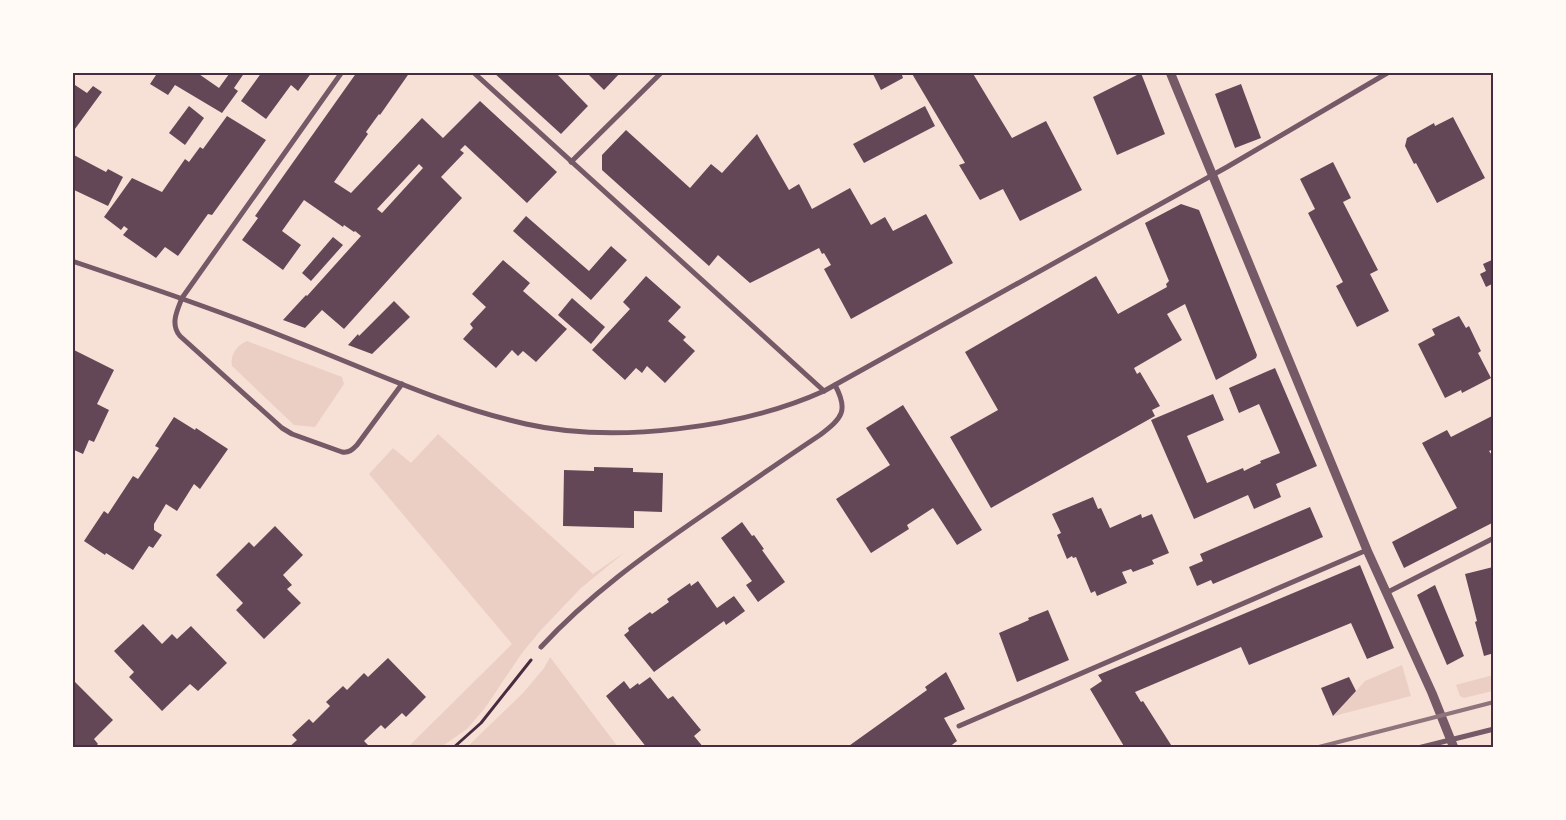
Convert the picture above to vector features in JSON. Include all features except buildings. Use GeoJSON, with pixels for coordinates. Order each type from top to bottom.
{"type":"FeatureCollection","features":[{"type":"Feature","properties":{"kind":"street"},"geometry":{"type":"LineString","coordinates":[[342,72],[182,298],[175,315],[174,324],[176,331],[275,422],[292,434],[342,452],[347,453],[357,445],[402,384]]}},
{"type":"Feature","properties":{"kind":"street"},"geometry":{"type":"LineString","coordinates":[[473,72],[824,391]]}},
{"type":"Feature","properties":{"kind":"street"},"geometry":{"type":"LineString","coordinates":[[571,162],[662,72]]}},
{"type":"Feature","properties":{"kind":"street"},"geometry":{"type":"LineString","coordinates":[[1170,72],[1367,550],[1432,693],[1452,743]]}},
{"type":"Feature","properties":{"kind":"street"},"geometry":{"type":"LineString","coordinates":[[72,261],[182,298],[449,401],[527,424],[564,430],[605,432],[650,431],[689,427],[735,420],[772,411],[824,391],[1212,175],[1389,72]]}},
{"type":"Feature","properties":{"kind":"street"},"geometry":{"type":"LineString","coordinates":[[541,648],[577,611],[612,580],[648,553],[820,435],[834,423],[841,414],[843,406],[842,399],[835,385]]}},
{"type":"Feature","properties":{"kind":"street"},"geometry":{"type":"LineString","coordinates":[[1386,593],[1494,538]]}},
{"type":"Feature","properties":{"kind":"street"},"geometry":{"type":"LineString","coordinates":[[959,726],[1367,550]]}},
{"type":"Feature","properties":{"kind":"street"},"geometry":{"type":"LineString","coordinates":[[1418,748],[1452,743],[1494,728]]}},
{"type":"Feature","properties":{"kind":"path"},"geometry":{"type":"LineString","coordinates":[[453,748],[481,724],[541,648]]}},
{"type":"Feature","properties":{"kind":"shaded area"},"geometry":{"type":"Polygon","coordinates":[[[247,341],[342,377],[344,384],[315,427],[294,425],[232,366],[232,358],[235,351],[247,341]]]}},
{"type":"Feature","properties":{"kind":"shaded area"},"geometry":{"type":"Polygon","coordinates":[[[438,434],[593,574],[625,552],[581,588],[541,630],[522,653],[485,708],[467,729],[441,747],[408,747],[512,644],[369,474],[393,448],[411,463],[438,434]]]}},
{"type":"Feature","properties":{"kind":"shaded area"},"geometry":{"type":"Polygon","coordinates":[[[550,657],[618,747],[467,747],[523,693],[544,668],[550,657]]]}},
{"type":"Feature","properties":{"kind":"shaded area"},"geometry":{"type":"Polygon","coordinates":[[[1402,665],[1411,696],[1334,716],[1365,681],[1402,665]]]}},
{"type":"Feature","properties":{"kind":"shaded area"},"geometry":{"type":"Polygon","coordinates":[[[1493,675],[1493,691],[1464,698],[1460,696],[1456,685],[1493,675]]]}},
{"type":"Feature","properties":{"kind":"railway"},"geometry":{"type":"LineString","coordinates":[[1315,748],[1494,702]]}}]}
